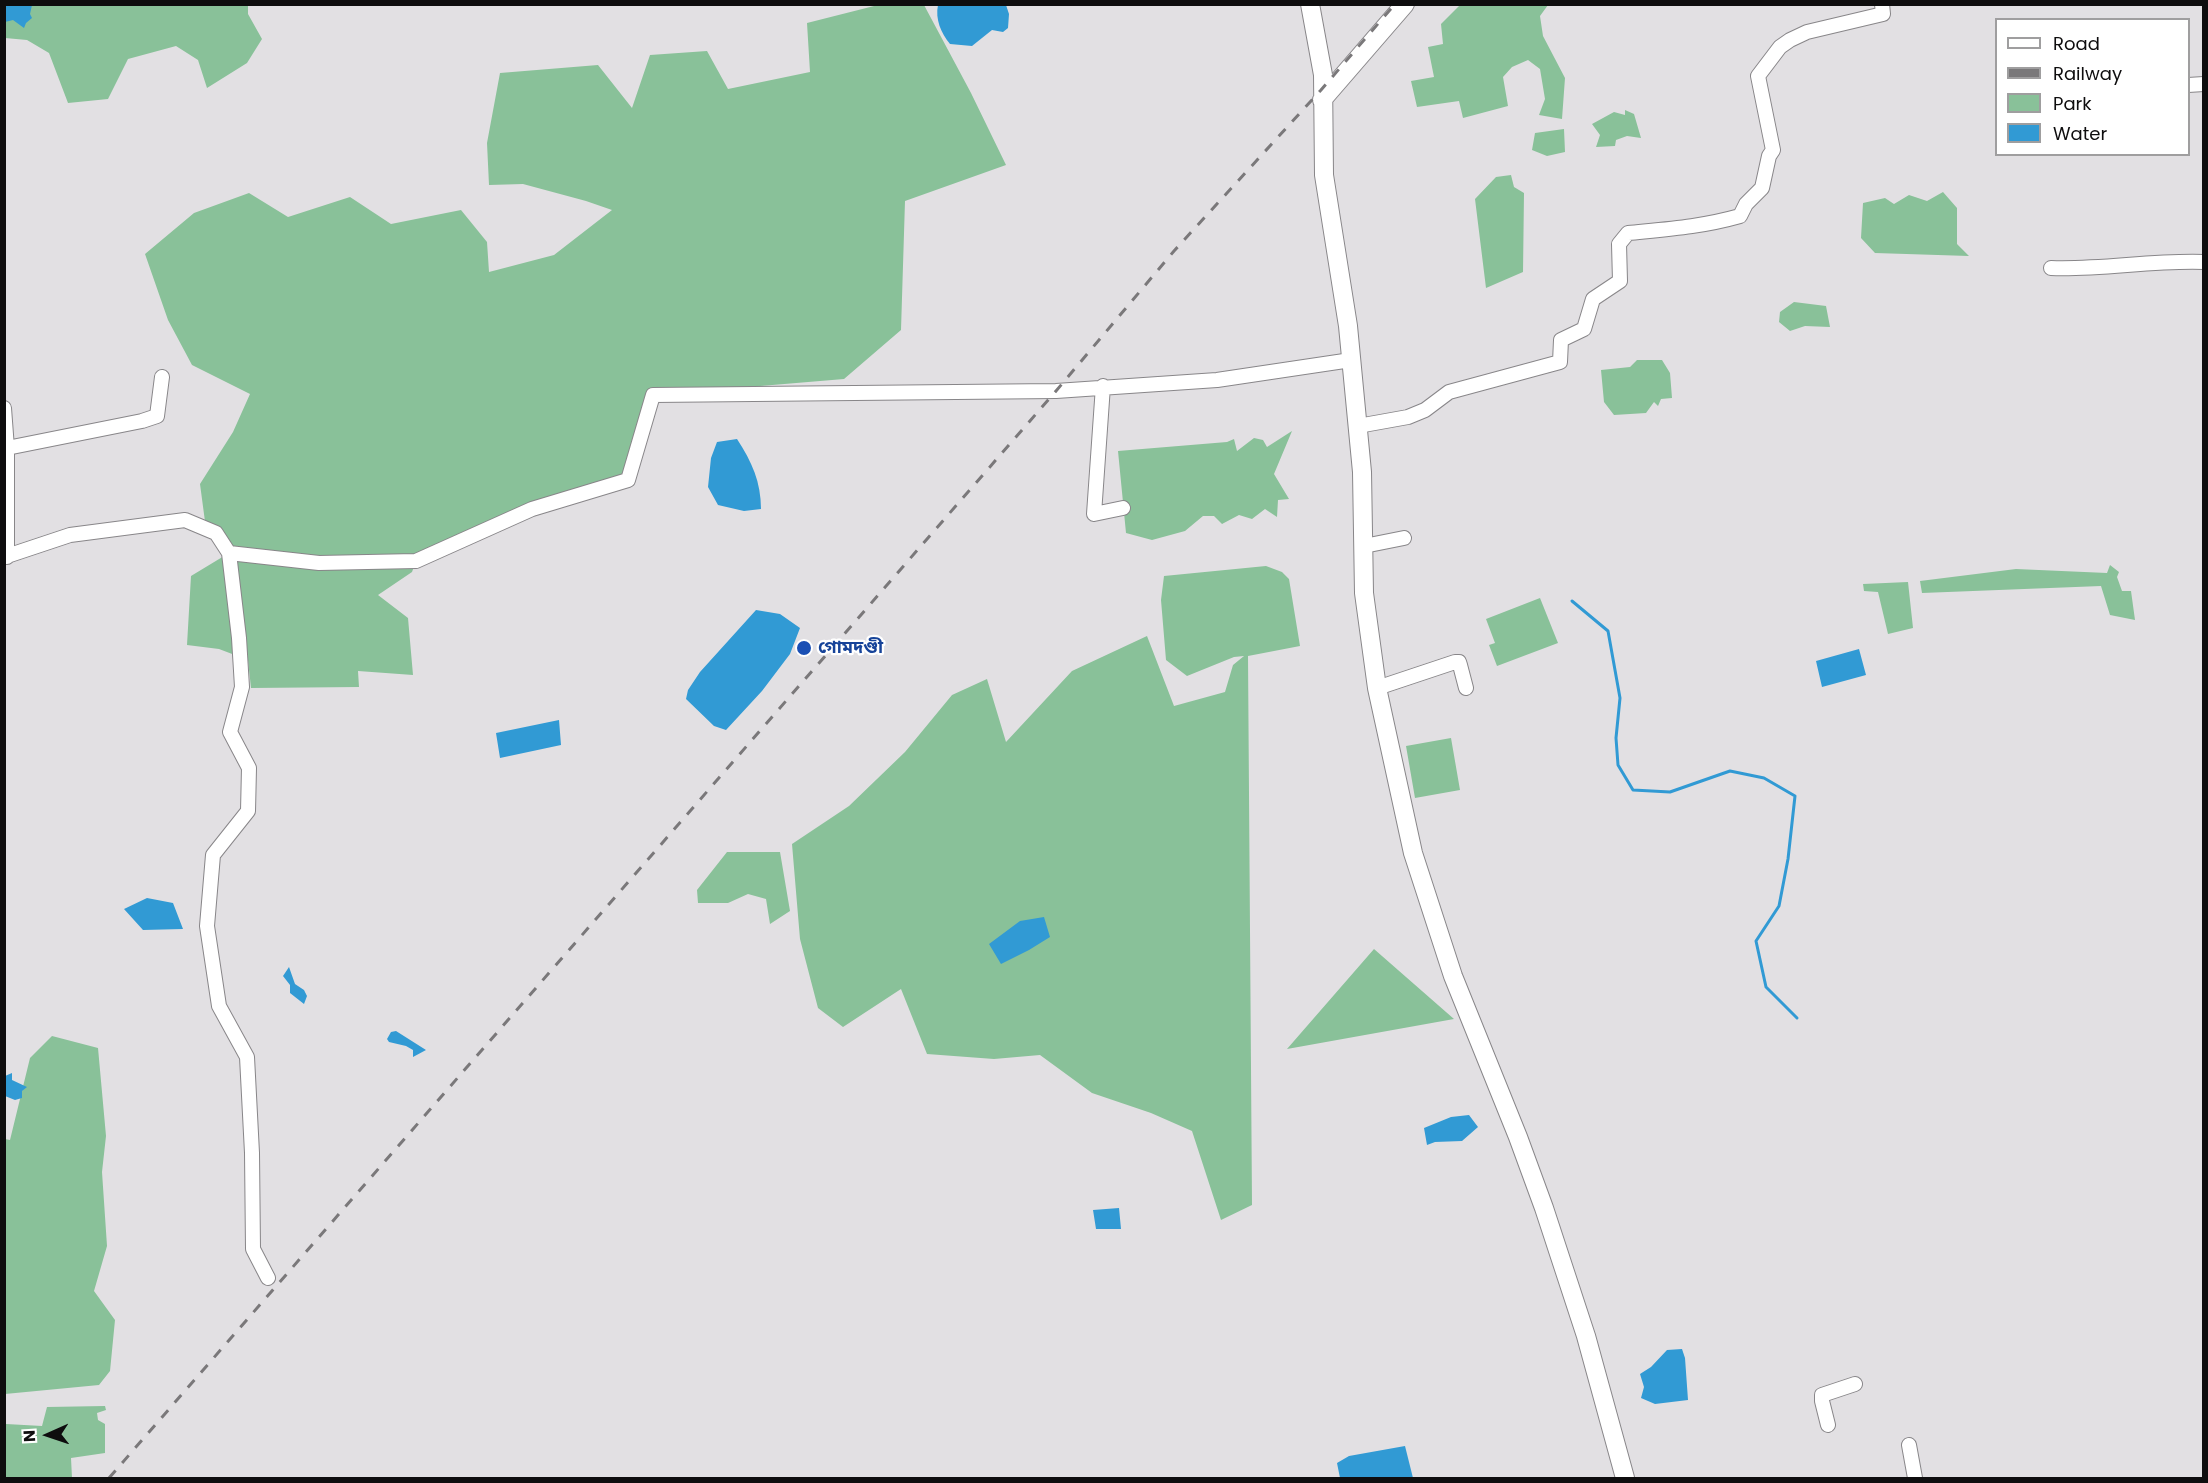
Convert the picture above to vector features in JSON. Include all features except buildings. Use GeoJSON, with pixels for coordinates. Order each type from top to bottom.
{"type":"FeatureCollection","features":[{"type":"Feature","properties":{"kind":"main road"},"geometry":{"type":"LineString","coordinates":[[1310,4],[1323,75],[1324,175],[1348,326],[1358,426],[1362,472],[1364,593],[1377,688],[1413,853],[1454,976],[1544,1208],[1586,1336],[1625,1479]]}},
{"type":"Feature","properties":{"kind":"main road"},"geometry":{"type":"LineString","coordinates":[[1322,100],[1405,4]]}},
{"type":"Feature","properties":{"kind":"street"},"geometry":{"type":"LineString","coordinates":[[1358,426],[1408,417],[1425,410],[1449,392],[1560,362],[1561,340],[1584,329],[1593,299],[1620,281],[1619,244],[1628,232],[1671,230],[1714,224],[1740,216],[1746,204],[1762,188],[1769,156],[1773,150],[1758,76],[1780,47],[1807,32],[1883,14],[1882,4]]}},
{"type":"Feature","properties":{"kind":"street"},"geometry":{"type":"LineString","coordinates":[[2051,268],[2088,270],[2173,261],[2204,261]]}},
{"type":"Feature","properties":{"kind":"street"},"geometry":{"type":"LineString","coordinates":[[229,553],[319,563],[416,561],[532,509],[628,480],[653,395],[1056,391],[1217,380],[1351,360]]}},
{"type":"Feature","properties":{"kind":"street"},"geometry":{"type":"LineString","coordinates":[[7,448],[157,416],[162,378]]}},
{"type":"Feature","properties":{"kind":"street"},"geometry":{"type":"LineString","coordinates":[[1103,386],[1094,514],[1123,508]]}},
{"type":"Feature","properties":{"kind":"street"},"geometry":{"type":"LineString","coordinates":[[4,408],[7,448],[6,557],[70,535],[185,520],[216,533],[229,553],[242,687],[230,732],[249,768],[248,811],[213,855],[207,926],[219,1006],[247,1057],[252,1153],[253,1249],[268,1278]]}},
{"type":"Feature","properties":{"kind":"street"},"geometry":{"type":"LineString","coordinates":[[1364,546],[1404,538]]}},
{"type":"Feature","properties":{"kind":"street"},"geometry":{"type":"LineString","coordinates":[[1377,688],[1455,662],[1459,662],[1466,688]]}},
{"type":"Feature","properties":{"kind":"street"},"geometry":{"type":"LineString","coordinates":[[1828,1425],[1822,1395],[1855,1384]]}},
{"type":"Feature","properties":{"kind":"street"},"geometry":{"type":"LineString","coordinates":[[1909,1445],[1915,1479]]}},
{"type":"Feature","properties":{"kind":"green space"},"geometry":{"type":"Polygon","coordinates":[[[248,4],[248,14],[262,39],[247,63],[207,88],[198,60],[176,46],[128,59],[108,99],[68,103],[49,53],[27,40],[5,38],[5,5],[248,4]]]}},
{"type":"Feature","properties":{"kind":"green space"},"geometry":{"type":"Polygon","coordinates":[[[878,5],[924,5],[1006,165],[905,201],[901,330],[844,379],[653,395],[628,480],[416,561],[412,572],[378,595],[408,618],[413,675],[358,671],[359,687],[251,688],[248,660],[219,649],[187,645],[191,576],[229,553],[206,529],[200,484],[233,432],[250,394],[192,365],[168,320],[145,254],[194,213],[249,193],[288,217],[350,197],[391,224],[461,210],[487,242],[489,272],[554,255],[612,210],[523,184],[489,185],[487,143],[500,73],[598,65],[632,108],[650,55],[707,51],[728,89],[810,72],[807,23],[878,5]]]}},
{"type":"Feature","properties":{"kind":"green space"},"geometry":{"type":"Polygon","coordinates":[[[1460,5],[1548,5],[1540,16],[1543,36],[1565,78],[1562,119],[1539,115],[1545,99],[1540,69],[1528,60],[1512,67],[1503,77],[1508,106],[1463,118],[1459,101],[1417,107],[1411,81],[1434,77],[1428,47],[1443,44],[1441,24],[1460,5]]]}},
{"type":"Feature","properties":{"kind":"green space"},"geometry":{"type":"Polygon","coordinates":[[[1625,110],[1634,114],[1641,138],[1627,136],[1616,140],[1615,146],[1596,147],[1600,135],[1592,124],[1614,112],[1625,115],[1625,110]]]}},
{"type":"Feature","properties":{"kind":"green space"},"geometry":{"type":"Polygon","coordinates":[[[1564,129],[1565,152],[1547,156],[1532,150],[1535,133],[1564,129]]]}},
{"type":"Feature","properties":{"kind":"green space"},"geometry":{"type":"Polygon","coordinates":[[[1511,175],[1514,187],[1524,193],[1523,272],[1486,288],[1475,199],[1496,177],[1511,175]]]}},
{"type":"Feature","properties":{"kind":"green space"},"geometry":{"type":"Polygon","coordinates":[[[1943,192],[1957,208],[1957,244],[1969,256],[1875,253],[1861,238],[1863,203],[1885,198],[1894,204],[1909,195],[1927,201],[1943,192]]]}},
{"type":"Feature","properties":{"kind":"green space"},"geometry":{"type":"Polygon","coordinates":[[[1794,302],[1826,306],[1830,327],[1805,326],[1790,331],[1779,322],[1780,312],[1794,302]]]}},
{"type":"Feature","properties":{"kind":"green space"},"geometry":{"type":"Polygon","coordinates":[[[1637,360],[1662,360],[1670,373],[1672,398],[1661,399],[1658,406],[1654,402],[1646,413],[1614,415],[1604,402],[1601,370],[1630,367],[1637,360]]]}},
{"type":"Feature","properties":{"kind":"green space"},"geometry":{"type":"Polygon","coordinates":[[[1292,431],[1274,474],[1289,499],[1278,500],[1277,517],[1265,509],[1252,519],[1239,515],[1222,524],[1214,516],[1203,516],[1185,531],[1152,540],[1126,533],[1118,451],[1227,442],[1234,439],[1237,451],[1254,438],[1263,440],[1267,447],[1292,431]]]}},
{"type":"Feature","properties":{"kind":"green space"},"geometry":{"type":"Polygon","coordinates":[[[2110,565],[2119,572],[2117,577],[2122,591],[2131,591],[2135,620],[2110,615],[2101,586],[1922,593],[1920,581],[2016,569],[2107,573],[2110,565]]]}},
{"type":"Feature","properties":{"kind":"green space"},"geometry":{"type":"Polygon","coordinates":[[[1266,566],[1282,572],[1289,579],[1300,646],[1248,656],[1252,1205],[1221,1220],[1192,1131],[1151,1113],[1092,1093],[1040,1055],[994,1059],[927,1054],[901,989],[843,1027],[818,1008],[800,939],[792,844],[849,806],[905,752],[952,695],[987,679],[1006,742],[1072,671],[1147,636],[1174,706],[1225,692],[1233,665],[1244,656],[1234,657],[1187,676],[1166,660],[1161,600],[1164,576],[1266,566]]]}},
{"type":"Feature","properties":{"kind":"green space"},"geometry":{"type":"Polygon","coordinates":[[[1908,582],[1913,628],[1888,634],[1878,592],[1864,591],[1863,584],[1908,582]]]}},
{"type":"Feature","properties":{"kind":"green space"},"geometry":{"type":"Polygon","coordinates":[[[1540,598],[1558,643],[1497,666],[1489,645],[1495,643],[1486,619],[1540,598]]]}},
{"type":"Feature","properties":{"kind":"green space"},"geometry":{"type":"Polygon","coordinates":[[[1451,738],[1460,790],[1415,798],[1406,746],[1451,738]]]}},
{"type":"Feature","properties":{"kind":"green space"},"geometry":{"type":"Polygon","coordinates":[[[727,852],[780,852],[790,911],[770,924],[766,899],[748,894],[728,903],[698,903],[697,890],[727,852]]]}},
{"type":"Feature","properties":{"kind":"green space"},"geometry":{"type":"Polygon","coordinates":[[[1374,949],[1454,1019],[1287,1049],[1374,949]]]}},
{"type":"Feature","properties":{"kind":"green space"},"geometry":{"type":"Polygon","coordinates":[[[52,1036],[98,1048],[106,1136],[102,1172],[107,1246],[94,1291],[115,1320],[110,1371],[99,1385],[5,1394],[5,1139],[10,1140],[30,1058],[52,1036]]]}},
{"type":"Feature","properties":{"kind":"green space"},"geometry":{"type":"Polygon","coordinates":[[[105,1406],[106,1410],[97,1413],[98,1420],[105,1424],[105,1453],[71,1458],[72,1478],[5,1478],[5,1416],[6,1424],[42,1426],[47,1407],[105,1406]]]}},
{"type":"Feature","properties":{"kind":"water"},"geometry":{"type":"Polygon","coordinates":[[[5,4],[32,5],[30,14],[32,18],[24,28],[13,20],[5,22],[5,4]]]}},
{"type":"Feature","properties":{"kind":"water"},"geometry":{"type":"Polygon","coordinates":[[[938,5],[1006,5],[1009,14],[1008,28],[1003,32],[992,30],[972,46],[950,44],[940,26],[937,15],[938,5]]]}},
{"type":"Feature","properties":{"kind":"water"},"geometry":{"type":"Polygon","coordinates":[[[737,439],[755,473],[761,509],[744,511],[718,505],[708,487],[711,458],[717,442],[737,439]]]}},
{"type":"Feature","properties":{"kind":"water"},"geometry":{"type":"Polygon","coordinates":[[[756,610],[780,614],[800,628],[790,654],[762,691],[726,730],[714,726],[686,699],[688,690],[700,672],[756,610]]]}},
{"type":"Feature","properties":{"kind":"water"},"geometry":{"type":"Polygon","coordinates":[[[1859,649],[1866,675],[1822,687],[1816,661],[1859,649]]]}},
{"type":"Feature","properties":{"kind":"water"},"geometry":{"type":"Polygon","coordinates":[[[559,720],[561,745],[500,758],[496,733],[559,720]]]}},
{"type":"Feature","properties":{"kind":"water"},"geometry":{"type":"Polygon","coordinates":[[[147,898],[173,903],[183,929],[143,930],[124,909],[147,898]]]}},
{"type":"Feature","properties":{"kind":"water"},"geometry":{"type":"Polygon","coordinates":[[[1044,917],[1050,937],[1001,964],[989,944],[1020,921],[1044,917]]]}},
{"type":"Feature","properties":{"kind":"water"},"geometry":{"type":"Polygon","coordinates":[[[289,967],[295,984],[304,990],[307,996],[304,1004],[290,993],[290,985],[283,976],[289,967]]]}},
{"type":"Feature","properties":{"kind":"water"},"geometry":{"type":"Polygon","coordinates":[[[396,1031],[426,1050],[413,1057],[413,1050],[389,1042],[387,1039],[391,1032],[396,1031]]]}},
{"type":"Feature","properties":{"kind":"water"},"geometry":{"type":"Polygon","coordinates":[[[12,1073],[12,1080],[27,1087],[22,1091],[22,1098],[15,1100],[5,1096],[5,1076],[12,1073]]]}},
{"type":"Feature","properties":{"kind":"water"},"geometry":{"type":"Polygon","coordinates":[[[1469,1115],[1478,1127],[1462,1141],[1435,1142],[1427,1145],[1424,1128],[1451,1117],[1469,1115]]]}},
{"type":"Feature","properties":{"kind":"water"},"geometry":{"type":"Polygon","coordinates":[[[1119,1208],[1121,1229],[1096,1229],[1093,1210],[1119,1208]]]}},
{"type":"Feature","properties":{"kind":"water"},"geometry":{"type":"Polygon","coordinates":[[[1682,1349],[1685,1358],[1688,1400],[1655,1404],[1641,1398],[1644,1387],[1640,1374],[1651,1367],[1667,1350],[1682,1349]]]}},
{"type":"Feature","properties":{"kind":"water"},"geometry":{"type":"Polygon","coordinates":[[[1405,1446],[1413,1478],[1340,1478],[1337,1463],[1349,1456],[1405,1446]]]}},
{"type":"Feature","properties":{"kind":"waterway"},"geometry":{"type":"LineString","coordinates":[[1572,601],[1608,631],[1620,698],[1616,738],[1618,765],[1633,790],[1670,792],[1730,771],[1764,778],[1795,796],[1788,859],[1779,906],[1756,941],[1766,987],[1797,1018]]}},
{"type":"Feature","properties":{"kind":"railway"},"geometry":{"type":"LineString","coordinates":[[109,1478],[1056,391],[1174,251],[1321,90],[1395,4]]}},
{"type":"Feature","properties":{"kind":"place","name":"গোমদণ্ডী"},"geometry":{"type":"Point","coordinates":[804,648]}}]}
